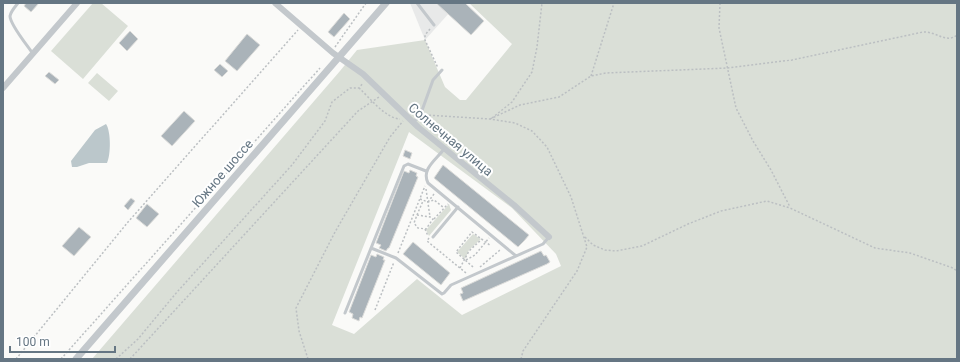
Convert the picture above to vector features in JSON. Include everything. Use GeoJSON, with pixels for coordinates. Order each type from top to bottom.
{"type":"FeatureCollection","features":[{"type":"Feature","properties":{"kind":"street"},"geometry":{"type":"LineString","coordinates":[[3,88],[77,3]]}},
{"type":"Feature","properties":{"kind":"street","name":"Солнечная улица"},"geometry":{"type":"LineString","coordinates":[[275,3],[336,55],[367,78],[444,149],[514,204],[549,238]]}},
{"type":"Feature","properties":{"kind":"street","name":"Южное шоссе"},"geometry":{"type":"LineString","coordinates":[[76,359],[336,55],[386,3]]}},
{"type":"Feature","properties":{"kind":"lane"},"geometry":{"type":"LineString","coordinates":[[18,3],[12,11],[10,17],[12,23],[33,54]]}},
{"type":"Feature","properties":{"kind":"lane"},"geometry":{"type":"LineString","coordinates":[[417,3],[434,25]]}},
{"type":"Feature","properties":{"kind":"lane"},"geometry":{"type":"LineString","coordinates":[[413,122],[420,116],[433,80],[442,70]]}},
{"type":"Feature","properties":{"kind":"lane"},"geometry":{"type":"LineString","coordinates":[[444,149],[426,171],[425,177],[428,183],[516,256]]}},
{"type":"Feature","properties":{"kind":"lane"},"geometry":{"type":"LineString","coordinates":[[345,313],[404,166],[408,164],[426,171]]}},
{"type":"Feature","properties":{"kind":"lane"},"geometry":{"type":"LineString","coordinates":[[433,235],[458,207]]}},
{"type":"Feature","properties":{"kind":"lane"},"geometry":{"type":"LineString","coordinates":[[371,248],[396,258],[442,294],[451,285],[543,244],[549,238]]}},
{"type":"Feature","properties":{"kind":"path"},"geometry":{"type":"LineString","coordinates":[[336,55],[336,45],[366,3]]}},
{"type":"Feature","properties":{"kind":"path"},"geometry":{"type":"LineString","coordinates":[[490,119],[512,102],[532,72],[538,47],[542,3]]}},
{"type":"Feature","properties":{"kind":"path"},"geometry":{"type":"LineString","coordinates":[[591,76],[614,3]]}},
{"type":"Feature","properties":{"kind":"path"},"geometry":{"type":"LineString","coordinates":[[720,3],[719,28],[736,108],[752,141],[771,170],[790,208]]}},
{"type":"Feature","properties":{"kind":"path"},"geometry":{"type":"LineString","coordinates":[[434,25],[425,35],[425,40],[438,68],[438,74]]}},
{"type":"Feature","properties":{"kind":"path"},"geometry":{"type":"LineString","coordinates":[[16,359],[128,222],[302,26]]}},
{"type":"Feature","properties":{"kind":"path"},"geometry":{"type":"LineString","coordinates":[[490,119],[520,105],[559,97],[591,76],[606,72],[727,68],[792,60],[923,32],[931,32],[948,39],[957,35]]}},
{"type":"Feature","properties":{"kind":"path"},"geometry":{"type":"LineString","coordinates":[[61,359],[312,74],[321,67]]}},
{"type":"Feature","properties":{"kind":"path"},"geometry":{"type":"LineString","coordinates":[[359,88],[367,78]]}},
{"type":"Feature","properties":{"kind":"path"},"geometry":{"type":"LineString","coordinates":[[116,359],[138,339],[177,292],[292,165],[325,121],[332,102],[350,88],[359,88],[390,115],[404,119],[390,137],[335,232],[296,308],[299,331],[308,359]]}},
{"type":"Feature","properties":{"kind":"path"},"geometry":{"type":"LineString","coordinates":[[130,359],[358,112],[373,101]]}},
{"type":"Feature","properties":{"kind":"path"},"geometry":{"type":"LineString","coordinates":[[420,116],[431,114],[490,119],[515,124],[532,131],[541,139],[558,167],[571,197],[587,247],[581,264],[523,351],[521,359]]}},
{"type":"Feature","properties":{"kind":"path"},"geometry":{"type":"LineString","coordinates":[[375,310],[426,183],[430,217],[432,217],[433,221]]}},
{"type":"Feature","properties":{"kind":"path"},"geometry":{"type":"LineString","coordinates":[[428,202],[437,190]]}},
{"type":"Feature","properties":{"kind":"path"},"geometry":{"type":"LineString","coordinates":[[419,199],[428,202],[434,200],[444,208]]}},
{"type":"Feature","properties":{"kind":"path"},"geometry":{"type":"LineString","coordinates":[[415,224],[423,201]]}},
{"type":"Feature","properties":{"kind":"path"},"geometry":{"type":"LineString","coordinates":[[425,229],[450,201]]}},
{"type":"Feature","properties":{"kind":"path"},"geometry":{"type":"LineString","coordinates":[[584,237],[593,245],[605,250],[616,251],[642,246],[688,224],[742,206],[767,201],[790,208],[875,248],[910,253],[953,268],[957,271]]}},
{"type":"Feature","properties":{"kind":"path"},"geometry":{"type":"LineString","coordinates":[[417,216],[430,217]]}},
{"type":"Feature","properties":{"kind":"path"},"geometry":{"type":"LineString","coordinates":[[410,223],[415,224],[418,228],[425,229]]}},
{"type":"Feature","properties":{"kind":"path"},"geometry":{"type":"LineString","coordinates":[[425,229],[429,238],[427,241],[470,276],[504,246]]}},
{"type":"Feature","properties":{"kind":"path"},"geometry":{"type":"LineString","coordinates":[[473,267],[456,252],[472,232],[491,246]]}},
{"type":"Feature","properties":{"kind":"path"},"geometry":{"type":"LineString","coordinates":[[429,238],[433,235]]}},
{"type":"Feature","properties":{"kind":"path"},"geometry":{"type":"LineString","coordinates":[[460,268],[470,251],[482,239]]}},
{"type":"Feature","properties":{"kind":"path"},"geometry":{"type":"LineString","coordinates":[[465,261],[475,255],[486,242]]}},
{"type":"Feature","properties":{"kind":"shaded area"},"geometry":{"type":"Polygon","coordinates":[[[93,3],[101,3],[128,26],[83,79],[51,51],[93,3]]]}},
{"type":"Feature","properties":{"kind":"shaded area"},"geometry":{"type":"Polygon","coordinates":[[[410,3],[458,3],[425,40],[410,3]]]}},
{"type":"Feature","properties":{"kind":"shaded area"},"geometry":{"type":"Polygon","coordinates":[[[469,3],[957,3],[957,359],[92,359],[357,50],[425,40],[445,87],[460,100],[466,100],[512,44],[469,3]],[[409,132],[332,325],[354,334],[417,279],[462,315],[561,266],[556,254],[512,208],[409,132]]]}},
{"type":"Feature","properties":{"kind":"shaded area"},"geometry":{"type":"Polygon","coordinates":[[[97,73],[118,91],[109,101],[88,83],[97,73]]]}},
{"type":"Feature","properties":{"kind":"shaded area"},"geometry":{"type":"Polygon","coordinates":[[[106,124],[108,127],[110,143],[107,163],[89,163],[72,167],[71,161],[95,130],[106,124]]]}},
{"type":"Feature","properties":{"kind":"shaded area"},"geometry":{"type":"Polygon","coordinates":[[[449,204],[451,210],[429,236],[426,230],[449,204]]]}},
{"type":"Feature","properties":{"kind":"shaded area"},"geometry":{"type":"Polygon","coordinates":[[[473,234],[481,239],[469,250],[465,259],[457,252],[473,234]]]}},
{"type":"Feature","properties":{"kind":"building"},"geometry":{"type":"Polygon","coordinates":[[[26,3],[39,3],[31,12],[24,6],[26,3]]]}},
{"type":"Feature","properties":{"kind":"building"},"geometry":{"type":"Polygon","coordinates":[[[436,3],[465,3],[484,21],[471,35],[436,3]]]}},
{"type":"Feature","properties":{"kind":"building"},"geometry":{"type":"Polygon","coordinates":[[[344,13],[350,19],[334,37],[328,32],[344,13]]]}},
{"type":"Feature","properties":{"kind":"building"},"geometry":{"type":"Polygon","coordinates":[[[130,31],[138,39],[127,51],[119,43],[130,31]]]}},
{"type":"Feature","properties":{"kind":"building"},"geometry":{"type":"Polygon","coordinates":[[[247,34],[260,45],[237,71],[225,61],[247,34]]]}},
{"type":"Feature","properties":{"kind":"building"},"geometry":{"type":"Polygon","coordinates":[[[220,64],[228,71],[222,77],[214,70],[220,64]]]}},
{"type":"Feature","properties":{"kind":"building"},"geometry":{"type":"Polygon","coordinates":[[[49,72],[59,80],[55,84],[45,76],[49,72]]]}},
{"type":"Feature","properties":{"kind":"building"},"geometry":{"type":"Polygon","coordinates":[[[184,111],[195,121],[172,146],[161,136],[184,111]]]}},
{"type":"Feature","properties":{"kind":"building"},"geometry":{"type":"Polygon","coordinates":[[[405,150],[412,153],[410,159],[403,156],[405,150]]]}},
{"type":"Feature","properties":{"kind":"building"},"geometry":{"type":"Polygon","coordinates":[[[443,165],[529,235],[518,247],[434,178],[443,165]]]}},
{"type":"Feature","properties":{"kind":"building"},"geometry":{"type":"Polygon","coordinates":[[[410,170],[417,173],[416,176],[418,177],[389,248],[386,251],[379,248],[381,245],[376,243],[404,171],[409,173],[410,170]]]}},
{"type":"Feature","properties":{"kind":"building"},"geometry":{"type":"Polygon","coordinates":[[[131,198],[135,201],[128,210],[124,206],[131,198]]]}},
{"type":"Feature","properties":{"kind":"building"},"geometry":{"type":"Polygon","coordinates":[[[147,204],[159,214],[147,227],[136,218],[147,204]]]}},
{"type":"Feature","properties":{"kind":"building"},"geometry":{"type":"Polygon","coordinates":[[[79,227],[91,237],[74,256],[62,246],[79,227]]]}},
{"type":"Feature","properties":{"kind":"building"},"geometry":{"type":"Polygon","coordinates":[[[413,242],[450,273],[441,285],[403,254],[413,242]]]}},
{"type":"Feature","properties":{"kind":"building"},"geometry":{"type":"Polygon","coordinates":[[[541,251],[544,256],[546,255],[550,262],[463,301],[460,294],[463,293],[461,288],[541,251]]]}},
{"type":"Feature","properties":{"kind":"building"},"geometry":{"type":"Polygon","coordinates":[[[377,254],[384,257],[383,260],[385,260],[362,318],[360,317],[359,321],[352,318],[353,314],[349,312],[371,255],[376,257],[377,254]]]}}]}
